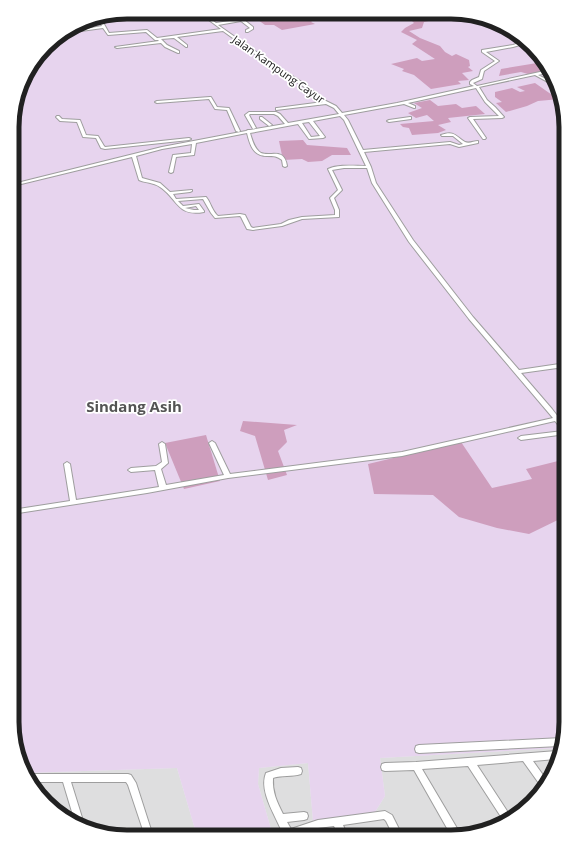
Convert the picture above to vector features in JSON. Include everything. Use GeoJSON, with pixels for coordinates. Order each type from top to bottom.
{"type":"FeatureCollection","features":[{"type":"Feature","properties":{"kind":"street","name":"Jalan Kampung Cayur"},"geometry":{"type":"LineString","coordinates":[[209,19],[222,30],[304,85],[321,100],[335,107],[348,123],[362,151],[376,185],[411,241],[471,318],[559,422]]}},
{"type":"Feature","properties":{"kind":"street"},"geometry":{"type":"LineString","coordinates":[[216,24],[242,20],[252,28],[247,31]]}},
{"type":"Feature","properties":{"kind":"street"},"geometry":{"type":"LineString","coordinates":[[101,23],[108,34],[146,31],[154,39],[160,40],[166,46],[178,52]]}},
{"type":"Feature","properties":{"kind":"street"},"geometry":{"type":"LineString","coordinates":[[81,30],[103,27]]}},
{"type":"Feature","properties":{"kind":"street"},"geometry":{"type":"LineString","coordinates":[[117,47],[222,30]]}},
{"type":"Feature","properties":{"kind":"street"},"geometry":{"type":"LineString","coordinates":[[175,37],[186,46]]}},
{"type":"Feature","properties":{"kind":"street"},"geometry":{"type":"LineString","coordinates":[[484,138],[471,122],[470,118],[502,117],[486,102],[471,83],[481,78],[482,71],[498,61],[483,51],[520,44]]}},
{"type":"Feature","properties":{"kind":"street"},"geometry":{"type":"LineString","coordinates":[[58,118],[61,120],[79,121],[84,136],[98,138],[103,148],[132,146],[192,139],[270,125],[310,120],[339,113],[404,102],[544,71]]}},
{"type":"Feature","properties":{"kind":"street"},"geometry":{"type":"LineString","coordinates":[[19,184],[194,142],[544,71]]}},
{"type":"Feature","properties":{"kind":"street"},"geometry":{"type":"LineString","coordinates":[[535,74],[549,82]]}},
{"type":"Feature","properties":{"kind":"street"},"geometry":{"type":"LineString","coordinates":[[185,94],[187,100]]}},
{"type":"Feature","properties":{"kind":"street"},"geometry":{"type":"LineString","coordinates":[[157,102],[210,98],[216,108],[228,109],[238,131]]}},
{"type":"Feature","properties":{"kind":"street"},"geometry":{"type":"LineString","coordinates":[[404,102],[414,107]]}},
{"type":"Feature","properties":{"kind":"street"},"geometry":{"type":"LineString","coordinates":[[277,109],[328,103]]}},
{"type":"Feature","properties":{"kind":"street"},"geometry":{"type":"LineString","coordinates":[[254,128],[247,115],[249,113],[275,113],[279,115],[286,123]]}},
{"type":"Feature","properties":{"kind":"street"},"geometry":{"type":"LineString","coordinates":[[261,118],[270,125]]}},
{"type":"Feature","properties":{"kind":"street"},"geometry":{"type":"LineString","coordinates":[[389,121],[410,118]]}},
{"type":"Feature","properties":{"kind":"street"},"geometry":{"type":"LineString","coordinates":[[299,122],[310,138],[323,137],[310,120]]}},
{"type":"Feature","properties":{"kind":"street"},"geometry":{"type":"LineString","coordinates":[[248,132],[254,151],[261,155],[281,157],[284,160],[285,166]]}},
{"type":"Feature","properties":{"kind":"street"},"geometry":{"type":"LineString","coordinates":[[443,135],[455,135],[464,143],[468,144]]}},
{"type":"Feature","properties":{"kind":"street"},"geometry":{"type":"LineString","coordinates":[[171,172],[174,157],[193,154],[194,142]]}},
{"type":"Feature","properties":{"kind":"street"},"geometry":{"type":"LineString","coordinates":[[362,151],[450,143],[457,146],[477,142]]}},
{"type":"Feature","properties":{"kind":"street"},"geometry":{"type":"LineString","coordinates":[[132,146],[140,179],[143,181],[153,181],[170,193],[182,207]]}},
{"type":"Feature","properties":{"kind":"street"},"geometry":{"type":"LineString","coordinates":[[176,146],[179,155]]}},
{"type":"Feature","properties":{"kind":"street"},"geometry":{"type":"LineString","coordinates":[[176,200],[204,198],[214,215],[217,217],[243,216],[249,228],[253,229],[282,225],[291,220],[302,218],[337,216],[337,210],[332,198],[340,190],[330,169],[344,167],[369,167]]}},
{"type":"Feature","properties":{"kind":"street"},"geometry":{"type":"LineString","coordinates":[[170,193],[190,191]]}},
{"type":"Feature","properties":{"kind":"street"},"geometry":{"type":"LineString","coordinates":[[518,372],[559,367]]}},
{"type":"Feature","properties":{"kind":"street"},"geometry":{"type":"LineString","coordinates":[[19,511],[228,476],[402,454],[557,419]]}},
{"type":"Feature","properties":{"kind":"street"},"geometry":{"type":"LineString","coordinates":[[521,438],[559,432]]}},
{"type":"Feature","properties":{"kind":"street"},"geometry":{"type":"LineString","coordinates":[[212,443],[228,476]]}},
{"type":"Feature","properties":{"kind":"street"},"geometry":{"type":"LineString","coordinates":[[132,470],[158,468],[165,463],[162,444]]}},
{"type":"Feature","properties":{"kind":"street"},"geometry":{"type":"LineString","coordinates":[[67,464],[73,502]]}},
{"type":"Feature","properties":{"kind":"street"},"geometry":{"type":"LineString","coordinates":[[158,468],[163,488]]}},
{"type":"Feature","properties":{"kind":"street"},"geometry":{"type":"LineString","coordinates":[[419,749],[557,742]]}},
{"type":"Feature","properties":{"kind":"street"},"geometry":{"type":"LineString","coordinates":[[385,767],[553,755]]}},
{"type":"Feature","properties":{"kind":"street"},"geometry":{"type":"LineString","coordinates":[[526,758],[542,780]]}},
{"type":"Feature","properties":{"kind":"street"},"geometry":{"type":"LineString","coordinates":[[471,762],[505,815]]}},
{"type":"Feature","properties":{"kind":"street"},"geometry":{"type":"LineString","coordinates":[[416,766],[453,830]]}},
{"type":"Feature","properties":{"kind":"street"},"geometry":{"type":"LineString","coordinates":[[287,830],[270,796],[268,786],[269,776],[281,772],[298,771]]}},
{"type":"Feature","properties":{"kind":"street"},"geometry":{"type":"LineString","coordinates":[[35,778],[128,778],[132,783],[147,830]]}},
{"type":"Feature","properties":{"kind":"street"},"geometry":{"type":"LineString","coordinates":[[66,778],[78,819]]}},
{"type":"Feature","properties":{"kind":"street"},"geometry":{"type":"LineString","coordinates":[[300,830],[307,827],[385,815],[389,818],[395,830]]}},
{"type":"Feature","properties":{"kind":"street"},"geometry":{"type":"LineString","coordinates":[[281,818],[304,816]]}},
{"type":"Feature","properties":{"kind":"street"},"geometry":{"type":"LineString","coordinates":[[336,822],[340,830]]}},
{"type":"Feature","properties":{"kind":"shaded area"},"geometry":{"type":"Polygon","coordinates":[[[257,19],[314,19],[311,22],[315,24],[282,30],[274,25],[265,25],[257,19]]]}},
{"type":"Feature","properties":{"kind":"shaded area"},"geometry":{"type":"Polygon","coordinates":[[[419,19],[437,19],[424,22],[422,28],[409,31],[420,38],[440,46],[445,52],[452,56],[456,54],[469,60],[470,66],[468,67],[473,71],[462,73],[469,80],[458,81],[461,84],[431,89],[414,75],[402,71],[404,69],[391,64],[417,58],[422,61],[435,59],[412,44],[417,40],[401,32],[414,23],[412,21],[419,19]]]}},
{"type":"Feature","properties":{"kind":"shaded area"},"geometry":{"type":"Polygon","coordinates":[[[451,19],[465,20],[492,27],[517,41],[537,61],[548,79],[558,113],[559,729],[556,748],[380,758],[385,796],[375,812],[313,821],[308,763],[259,768],[258,784],[271,830],[195,830],[177,768],[32,773],[23,750],[19,722],[19,127],[20,113],[27,86],[37,67],[56,46],[67,37],[86,27],[113,20],[451,19]]]}},
{"type":"Feature","properties":{"kind":"shaded area"},"geometry":{"type":"Polygon","coordinates":[[[537,63],[544,71],[528,74],[521,72],[499,76],[501,69],[537,63]]]}},
{"type":"Feature","properties":{"kind":"shaded area"},"geometry":{"type":"Polygon","coordinates":[[[535,83],[554,96],[555,99],[538,101],[506,112],[496,103],[502,102],[495,97],[495,92],[512,88],[520,92],[525,91],[517,87],[535,83]]]}},
{"type":"Feature","properties":{"kind":"shaded area"},"geometry":{"type":"Polygon","coordinates":[[[430,100],[438,106],[456,104],[462,108],[476,106],[485,114],[448,118],[451,122],[438,125],[446,130],[438,133],[412,135],[409,128],[403,127],[400,124],[434,121],[427,115],[416,118],[408,113],[422,108],[414,103],[430,100]]]}},
{"type":"Feature","properties":{"kind":"shaded area"},"geometry":{"type":"Polygon","coordinates":[[[303,140],[307,145],[347,148],[351,155],[332,155],[322,161],[308,162],[302,159],[283,160],[279,141],[303,140]]]}},
{"type":"Feature","properties":{"kind":"shaded area"},"geometry":{"type":"Polygon","coordinates":[[[243,421],[297,425],[284,430],[287,442],[278,451],[287,475],[268,480],[255,436],[240,431],[243,421]]]}},
{"type":"Feature","properties":{"kind":"shaded area"},"geometry":{"type":"Polygon","coordinates":[[[206,435],[220,481],[184,489],[165,443],[206,435]]]}},
{"type":"Feature","properties":{"kind":"shaded area"},"geometry":{"type":"Polygon","coordinates":[[[461,442],[492,488],[532,479],[526,469],[559,461],[559,519],[529,534],[497,528],[459,517],[433,495],[374,494],[368,464],[461,442]]]}},
{"type":"Feature","properties":{"kind":"shaded area"},"geometry":{"type":"Polygon","coordinates":[[[556,748],[548,770],[532,793],[511,812],[486,824],[465,829],[451,830],[271,830],[258,784],[259,768],[308,763],[313,821],[375,812],[385,796],[380,758],[556,748]]]}},
{"type":"Feature","properties":{"kind":"shaded area"},"geometry":{"type":"Polygon","coordinates":[[[177,768],[195,830],[127,830],[113,829],[92,824],[67,812],[56,803],[37,782],[32,773],[177,768]]]}},
{"type":"Feature","properties":{"kind":"district","name":"Sindang Asih"},"geometry":{"type":"Point","coordinates":[134,406]}}]}
